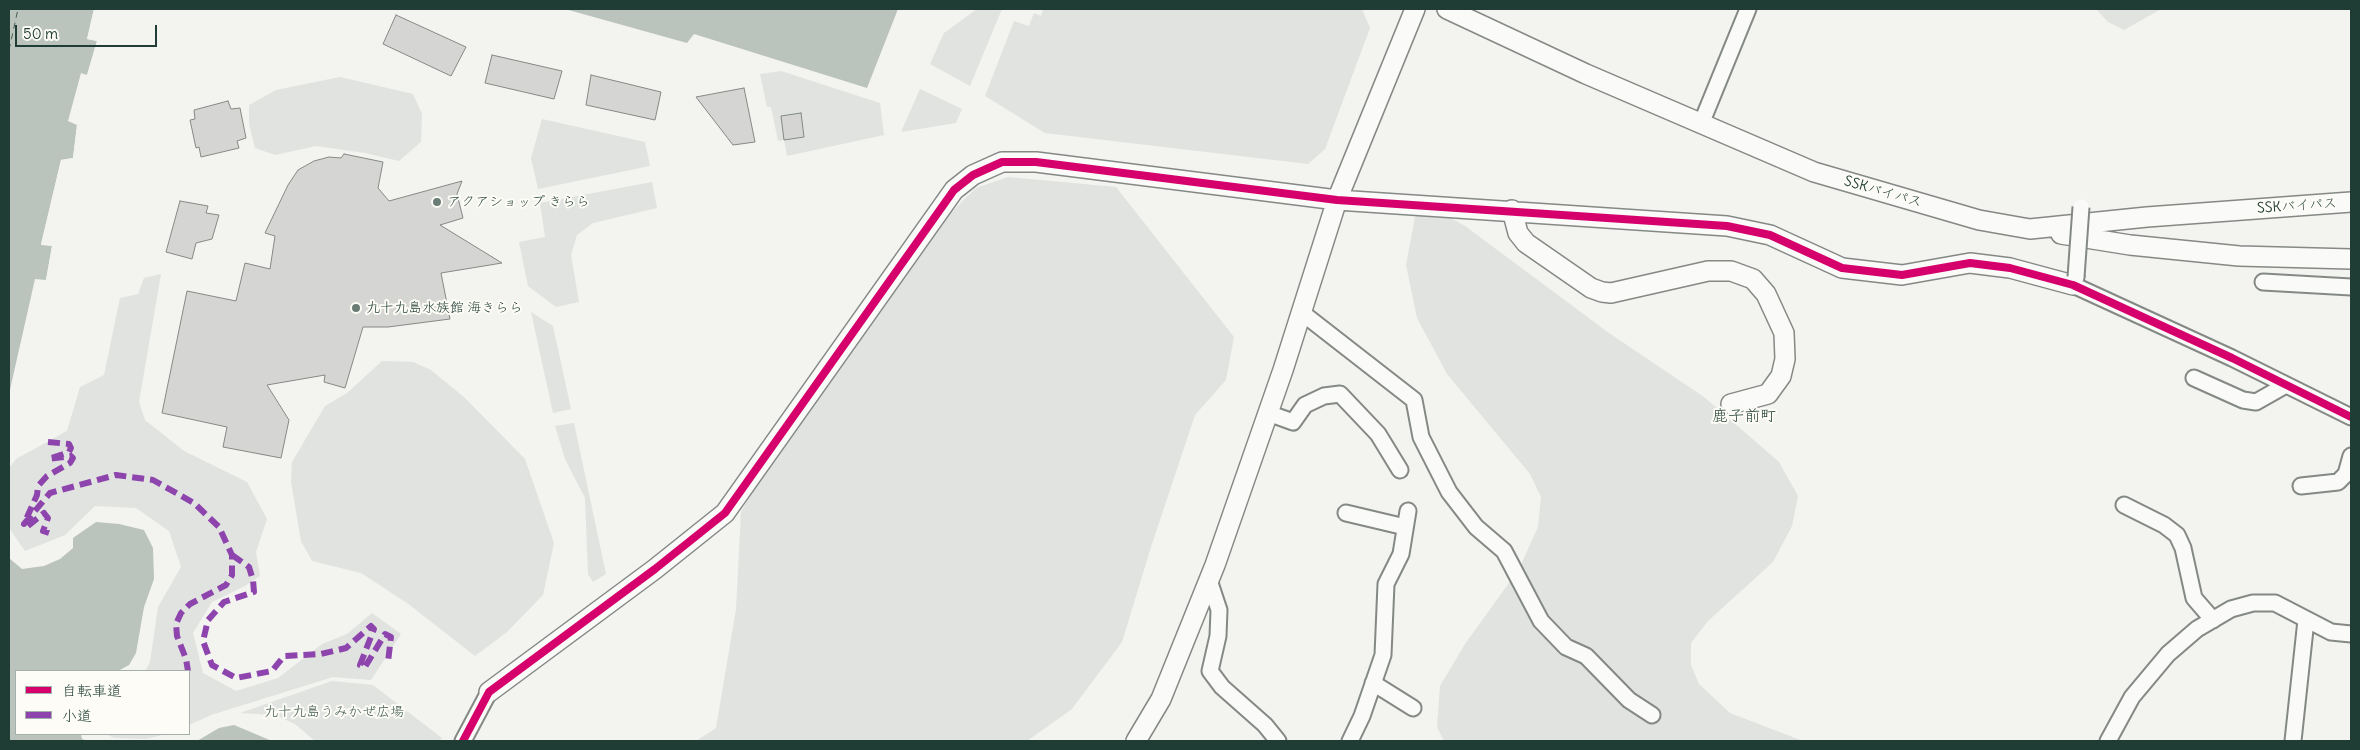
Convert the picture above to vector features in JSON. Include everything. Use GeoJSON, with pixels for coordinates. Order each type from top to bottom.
{"type":"FeatureCollection","features":[{"type":"Feature","properties":{"kind":"street"},"geometry":{"type":"LineString","coordinates":[[1136,741],[1161,699],[1209,580],[1268,413],[1337,200],[1415,9]]}},
{"type":"Feature","properties":{"kind":"street","name":"SSKバイパス"},"geometry":{"type":"LineString","coordinates":[[1447,9],[1586,74],[1814,172],[1979,220],[2030,229],[2147,217],[2351,202]]}},
{"type":"Feature","properties":{"kind":"street"},"geometry":{"type":"LineString","coordinates":[[1701,124],[1748,9]]}},
{"type":"Feature","properties":{"kind":"street"},"geometry":{"type":"LineString","coordinates":[[463,741],[489,692],[655,569],[725,513],[954,190],[973,175],[1002,162],[1036,162],[1337,200],[1512,210],[1727,226],[1770,235],[1842,268],[1902,275],[1970,263],[2010,268],[2074,281],[2351,416]]}},
{"type":"Feature","properties":{"kind":"street"},"geometry":{"type":"LineString","coordinates":[[2074,281],[2081,207]]}},
{"type":"Feature","properties":{"kind":"street"},"geometry":{"type":"LineString","coordinates":[[1512,210],[1518,233],[1526,243],[1592,288],[1602,292],[1611,293],[1708,270],[1730,270],[1753,279],[1766,294],[1784,333],[1785,359],[1781,376],[1768,394],[1731,404]]}},
{"type":"Feature","properties":{"kind":"street"},"geometry":{"type":"LineString","coordinates":[[2030,229],[2130,245],[2229,255],[2351,259]]}},
{"type":"Feature","properties":{"kind":"street"},"geometry":{"type":"LineString","coordinates":[[2263,282],[2351,287]]}},
{"type":"Feature","properties":{"kind":"street"},"geometry":{"type":"LineString","coordinates":[[1301,312],[1414,400],[1422,437],[1449,492],[1476,527],[1504,551],[1541,621],[1566,646],[1586,656],[1629,700],[1652,715]]}},
{"type":"Feature","properties":{"kind":"street"},"geometry":{"type":"LineString","coordinates":[[2194,378],[2243,400],[2256,402],[2286,385]]}},
{"type":"Feature","properties":{"kind":"street"},"geometry":{"type":"LineString","coordinates":[[1268,413],[1292,422],[1305,405],[1324,396],[1340,394],[1378,434],[1400,470]]}},
{"type":"Feature","properties":{"kind":"street"},"geometry":{"type":"LineString","coordinates":[[2300,486],[2338,482],[2346,474],[2351,456]]}},
{"type":"Feature","properties":{"kind":"street"},"geometry":{"type":"LineString","coordinates":[[2124,505],[2164,525],[2177,535],[2183,548],[2194,598],[2213,620]]}},
{"type":"Feature","properties":{"kind":"street"},"geometry":{"type":"LineString","coordinates":[[1350,741],[1362,716],[1383,655],[1386,584],[1401,554],[1408,511]]}},
{"type":"Feature","properties":{"kind":"street"},"geometry":{"type":"LineString","coordinates":[[1346,513],[1405,527]]}},
{"type":"Feature","properties":{"kind":"street"},"geometry":{"type":"LineString","coordinates":[[1209,580],[1219,610],[1218,636],[1210,672],[1222,687],[1265,725],[1278,741]]}},
{"type":"Feature","properties":{"kind":"street"},"geometry":{"type":"LineString","coordinates":[[2108,741],[2132,697],[2168,654],[2197,629],[2231,609],[2254,602],[2275,603],[2331,632],[2351,634]]}},
{"type":"Feature","properties":{"kind":"street"},"geometry":{"type":"LineString","coordinates":[[2292,741],[2306,620]]}},
{"type":"Feature","properties":{"kind":"street"},"geometry":{"type":"LineString","coordinates":[[1373,683],[1413,708]]}},
{"type":"Feature","properties":{"kind":"green space"},"geometry":{"type":"Polygon","coordinates":[[[977,9],[1002,9],[970,86],[930,64],[944,33],[977,9]]]}},
{"type":"Feature","properties":{"kind":"green space"},"geometry":{"type":"Polygon","coordinates":[[[1043,9],[1362,9],[1370,28],[1325,149],[1308,164],[1045,133],[985,96],[1014,21],[1029,26],[1034,13],[1041,16],[1043,9]]]}},
{"type":"Feature","properties":{"kind":"green space"},"geometry":{"type":"Polygon","coordinates":[[[2096,9],[2161,9],[2124,30],[2108,22],[2096,9]]]}},
{"type":"Feature","properties":{"kind":"green space"},"geometry":{"type":"Polygon","coordinates":[[[781,71],[880,103],[884,135],[787,156],[784,140],[778,141],[771,107],[767,107],[760,74],[781,71]]]}},
{"type":"Feature","properties":{"kind":"green space"},"geometry":{"type":"Polygon","coordinates":[[[340,77],[413,94],[422,114],[421,142],[399,161],[365,153],[316,146],[275,155],[255,148],[249,124],[249,105],[276,90],[340,77]]]}},
{"type":"Feature","properties":{"kind":"green space"},"geometry":{"type":"Polygon","coordinates":[[[920,89],[962,109],[956,123],[901,132],[920,89]]]}},
{"type":"Feature","properties":{"kind":"green space"},"geometry":{"type":"Polygon","coordinates":[[[542,119],[645,142],[650,166],[538,189],[531,158],[542,119]]]}},
{"type":"Feature","properties":{"kind":"green space"},"geometry":{"type":"Polygon","coordinates":[[[1008,177],[1116,187],[1234,337],[1226,380],[1195,415],[1122,642],[1072,709],[1027,741],[696,741],[716,728],[736,609],[741,512],[759,480],[937,226],[976,188],[1008,177]]]}},
{"type":"Feature","properties":{"kind":"green space"},"geometry":{"type":"Polygon","coordinates":[[[652,182],[657,208],[593,223],[577,235],[571,255],[579,302],[556,307],[528,286],[519,242],[545,237],[540,203],[652,182]]]}},
{"type":"Feature","properties":{"kind":"green space"},"geometry":{"type":"Polygon","coordinates":[[[1429,206],[1465,226],[1609,333],[1704,397],[1779,462],[1798,496],[1792,526],[1773,562],[1708,621],[1691,643],[1691,665],[1699,684],[1730,713],[1803,741],[1444,741],[1437,727],[1440,686],[1465,644],[1519,569],[1538,527],[1541,497],[1530,474],[1447,374],[1417,318],[1406,265],[1415,217],[1429,206]]]}},
{"type":"Feature","properties":{"kind":"green space"},"geometry":{"type":"Polygon","coordinates":[[[161,274],[139,402],[145,420],[184,451],[247,482],[267,519],[256,552],[260,576],[245,586],[212,602],[193,633],[203,673],[236,691],[278,678],[322,644],[347,634],[372,613],[401,634],[371,680],[333,677],[211,715],[190,725],[190,670],[146,670],[150,662],[158,607],[181,567],[169,531],[136,508],[95,506],[65,535],[25,551],[9,528],[9,468],[16,459],[67,431],[80,387],[104,375],[120,298],[138,294],[144,278],[161,274]]]}},
{"type":"Feature","properties":{"kind":"green space"},"geometry":{"type":"Polygon","coordinates":[[[531,312],[553,326],[571,409],[553,413],[531,312]]]}},
{"type":"Feature","properties":{"kind":"green space"},"geometry":{"type":"Polygon","coordinates":[[[382,361],[413,362],[431,370],[465,398],[525,459],[554,543],[543,595],[507,632],[475,656],[407,603],[361,573],[312,561],[301,541],[291,482],[292,462],[325,406],[347,393],[382,361]]]}},
{"type":"Feature","properties":{"kind":"green space"},"geometry":{"type":"Polygon","coordinates":[[[574,423],[606,574],[593,582],[588,574],[585,498],[565,459],[555,426],[574,423]]]}},
{"type":"Feature","properties":{"kind":"green space","name":"九十九島うみかぜ広場"},"geometry":{"type":"Polygon","coordinates":[[[332,681],[373,685],[442,738],[440,741],[315,741],[295,724],[275,715],[240,713],[332,681]]]}},
{"type":"Feature","properties":{"kind":"green space"},"geometry":{"type":"Polygon","coordinates":[[[108,735],[162,735],[146,739],[114,738],[108,735]]]}},
{"type":"Feature","properties":{"kind":"shaded area"},"geometry":{"type":"Polygon","coordinates":[[[9,9],[94,9],[87,39],[97,41],[87,75],[81,73],[68,121],[77,125],[73,158],[61,160],[41,244],[52,246],[46,280],[35,279],[9,394],[9,9]]]}},
{"type":"Feature","properties":{"kind":"shaded area"},"geometry":{"type":"Polygon","coordinates":[[[565,9],[898,9],[867,88],[694,34],[687,43],[565,9]]]}},
{"type":"Feature","properties":{"kind":"shaded area"},"geometry":{"type":"Polygon","coordinates":[[[96,522],[119,524],[144,530],[153,548],[154,579],[144,607],[136,653],[129,665],[120,670],[15,670],[15,735],[81,735],[82,739],[88,741],[9,741],[9,558],[22,569],[44,566],[60,559],[73,548],[73,538],[96,522]]]}},
{"type":"Feature","properties":{"kind":"shaded area"},"geometry":{"type":"Polygon","coordinates":[[[234,725],[272,741],[197,741],[219,728],[234,725]]]}},
{"type":"Feature","properties":{"kind":"pier"},"geometry":{"type":"Polygon","coordinates":[[[94,9],[96,9],[90,37],[98,38],[99,41],[90,75],[87,75],[97,41],[87,39],[94,9]]]}},
{"type":"Feature","properties":{"kind":"pier"},"geometry":{"type":"Polygon","coordinates":[[[77,125],[80,126],[75,159],[63,162],[44,243],[55,246],[48,280],[46,280],[52,246],[41,245],[61,160],[73,158],[77,125]]]}},
{"type":"Feature","properties":{"kind":"building"},"geometry":{"type":"Polygon","coordinates":[[[396,15],[466,47],[451,76],[383,44],[396,15]]]}},
{"type":"Feature","properties":{"kind":"building"},"geometry":{"type":"Polygon","coordinates":[[[492,55],[562,71],[554,99],[485,83],[492,55]]]}},
{"type":"Feature","properties":{"kind":"building"},"geometry":{"type":"Polygon","coordinates":[[[591,75],[661,92],[655,120],[586,105],[591,75]]]}},
{"type":"Feature","properties":{"kind":"building"},"geometry":{"type":"Polygon","coordinates":[[[744,88],[755,142],[733,145],[696,97],[744,88]]]}},
{"type":"Feature","properties":{"kind":"building"},"geometry":{"type":"Polygon","coordinates":[[[228,101],[231,109],[240,108],[246,138],[237,141],[239,148],[201,157],[199,147],[196,148],[190,120],[195,119],[194,110],[228,101]]]}},
{"type":"Feature","properties":{"kind":"building"},"geometry":{"type":"Polygon","coordinates":[[[801,113],[804,137],[784,140],[781,116],[801,113]]]}},
{"type":"Feature","properties":{"kind":"building","name":"九十九島水族館 海きらら"},"geometry":{"type":"Polygon","coordinates":[[[344,154],[383,162],[378,188],[389,201],[462,181],[457,194],[463,218],[440,225],[502,263],[441,273],[450,319],[388,327],[363,327],[345,388],[324,382],[325,375],[267,385],[289,420],[281,458],[223,447],[227,427],[162,413],[187,291],[236,301],[245,263],[270,269],[275,236],[265,233],[288,185],[298,170],[314,161],[329,157],[341,158],[344,154]]]}},
{"type":"Feature","properties":{"kind":"building"},"geometry":{"type":"Polygon","coordinates":[[[180,201],[208,206],[206,213],[219,215],[212,239],[196,243],[192,259],[166,252],[180,201]]]}},
{"type":"Feature","properties":{"kind":"ferry route"},"geometry":{"type":"LineString","coordinates":[[9,50],[18,9]]}},
{"type":"Feature","properties":{"kind":"marked path"},"geometry":{"type":"LineString","coordinates":[[48,442],[69,444],[71,448],[69,452],[49,459],[71,456],[73,458],[70,463],[47,476],[38,486],[37,495],[24,524],[50,493],[116,475],[153,480],[194,503],[219,527],[232,555],[232,575],[226,585],[190,604],[181,613],[176,624],[177,636],[186,659],[188,670]]}},
{"type":"Feature","properties":{"kind":"marked path"},"geometry":{"type":"LineString","coordinates":[[28,526],[44,513],[48,518],[43,531],[49,533]]}},
{"type":"Feature","properties":{"kind":"marked path"},"geometry":{"type":"LineString","coordinates":[[232,555],[249,567],[254,592],[224,602],[208,620],[203,641],[212,665],[236,678],[272,671],[284,656],[321,654],[346,648],[371,626],[374,629],[360,665],[365,667],[385,634],[391,637],[388,662]]}},
{"type":"Feature","properties":{"kind":"cycle path"},"geometry":{"type":"LineString","coordinates":[[463,741],[489,692],[655,569],[725,513],[954,190],[973,175],[1002,162],[1036,162],[1337,200],[1727,226],[1770,235],[1842,268],[1902,275],[1970,263],[2010,268],[2073,285],[2232,358],[2351,417]]}},
{"type":"Feature","properties":{"kind":"place","name":"アクアショップ きらら"},"geometry":{"type":"Point","coordinates":[437,202]}},
{"type":"Feature","properties":{"kind":"place","name":"九十九島水族館 海きらら"},"geometry":{"type":"Point","coordinates":[356,308]}},
{"type":"Feature","properties":{"kind":"district","name":"鹿子前町"},"geometry":{"type":"Point","coordinates":[1744,416]}}]}
